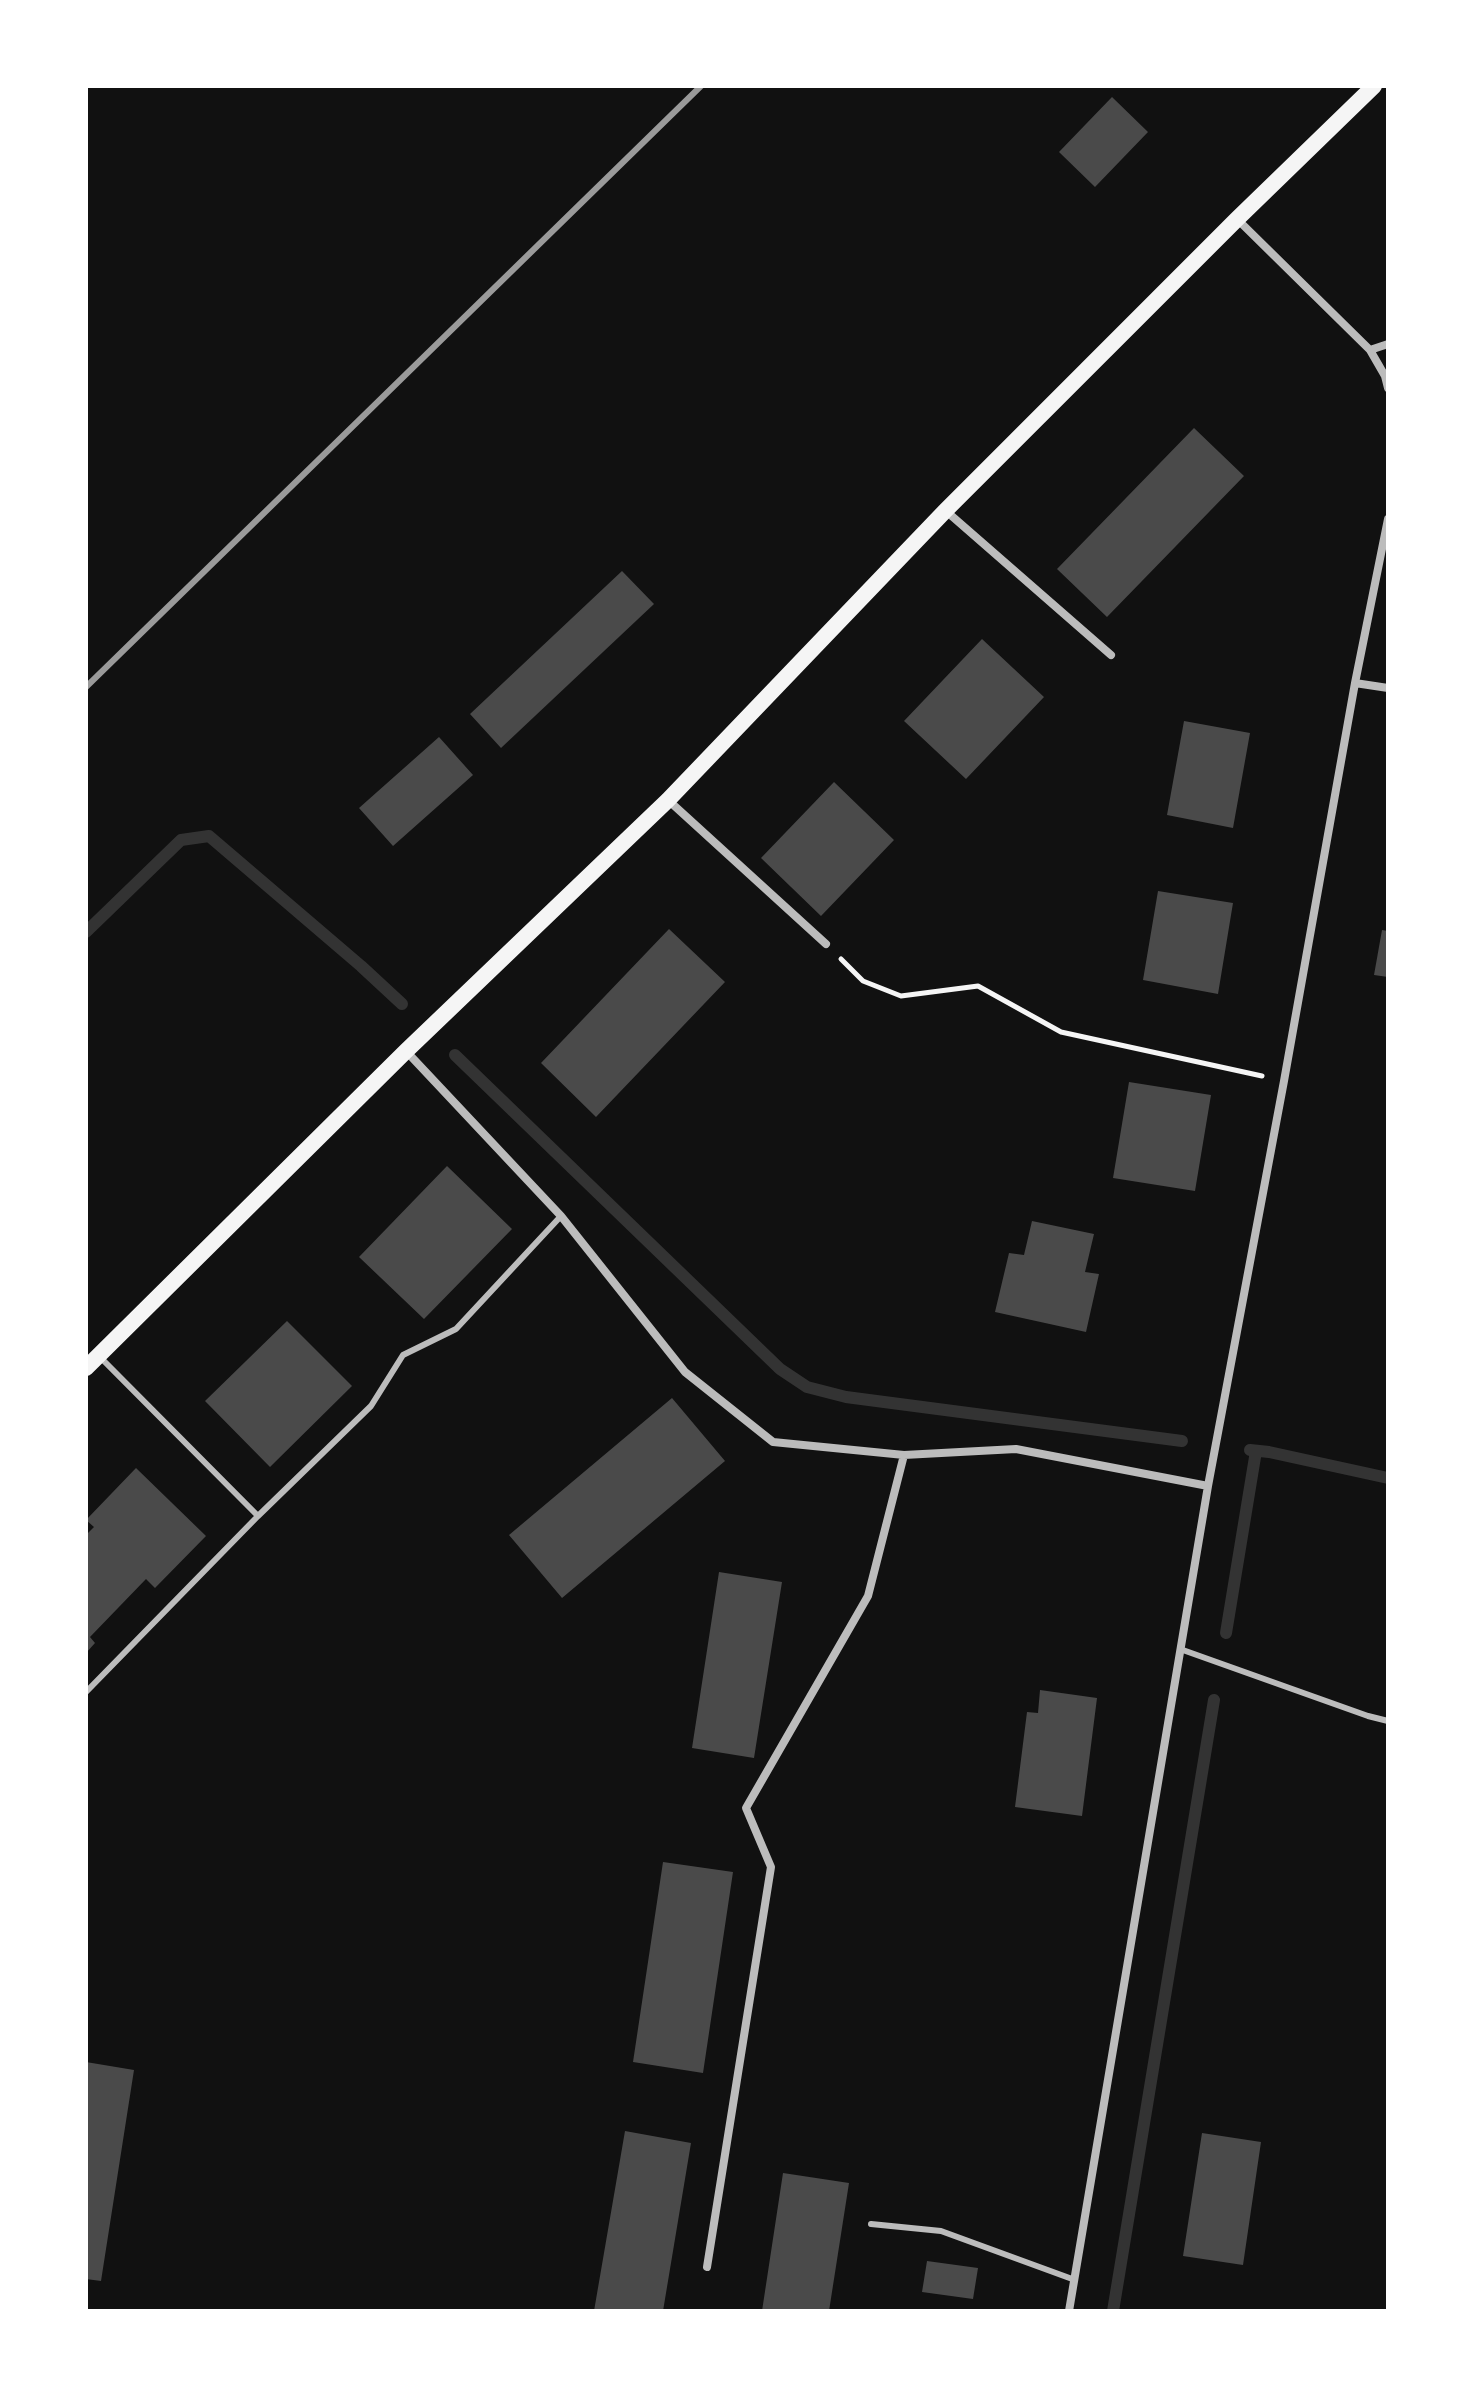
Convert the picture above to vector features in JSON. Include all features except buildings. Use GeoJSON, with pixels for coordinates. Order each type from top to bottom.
{"type":"FeatureCollection","features":[{"type":"Feature","properties":{"kind":"main road"},"geometry":{"type":"LineString","coordinates":[[86,1368],[406,1051],[668,800],[945,511],[1374,86]]}},
{"type":"Feature","properties":{"kind":"street"},"geometry":{"type":"LineString","coordinates":[[1237,219],[1370,350],[1385,376],[1388,388]]}},
{"type":"Feature","properties":{"kind":"street"},"geometry":{"type":"LineString","coordinates":[[1370,350],[1388,344]]}},
{"type":"Feature","properties":{"kind":"street"},"geometry":{"type":"LineString","coordinates":[[945,511],[1111,655]]}},
{"type":"Feature","properties":{"kind":"street"},"geometry":{"type":"LineString","coordinates":[[1069,2311],[1208,1486],[1355,683],[1388,519]]}},
{"type":"Feature","properties":{"kind":"street"},"geometry":{"type":"LineString","coordinates":[[1355,683],[1388,688]]}},
{"type":"Feature","properties":{"kind":"street"},"geometry":{"type":"LineString","coordinates":[[668,800],[826,944]]}},
{"type":"Feature","properties":{"kind":"street"},"geometry":{"type":"LineString","coordinates":[[406,1051],[561,1216],[685,1372],[773,1442],[904,1455],[1016,1449],[1208,1486]]}},
{"type":"Feature","properties":{"kind":"street"},"geometry":{"type":"LineString","coordinates":[[707,2267],[771,1867],[746,1808],[868,1596],[904,1455]]}},
{"type":"Feature","properties":{"kind":"lane"},"geometry":{"type":"LineString","coordinates":[[86,1692],[371,1406],[403,1355],[456,1329],[561,1216]]}},
{"type":"Feature","properties":{"kind":"lane"},"geometry":{"type":"LineString","coordinates":[[99,1356],[258,1516]]}},
{"type":"Feature","properties":{"kind":"lane"},"geometry":{"type":"LineString","coordinates":[[1180,1649],[1388,1721]]}},
{"type":"Feature","properties":{"kind":"lane"},"geometry":{"type":"LineString","coordinates":[[871,2224],[941,2231],[1075,2280]]}},
{"type":"Feature","properties":{"kind":"path"},"geometry":{"type":"LineString","coordinates":[[826,944],[863,981],[901,996],[978,986],[1061,1032],[1284,1081]]}},
{"type":"Feature","properties":{"kind":"waterway"},"geometry":{"type":"LineString","coordinates":[[86,932],[181,840],[209,836],[402,1004]]}},
{"type":"Feature","properties":{"kind":"waterway"},"geometry":{"type":"LineString","coordinates":[[455,1055],[780,1369],[807,1387],[846,1397],[1182,1441]]}},
{"type":"Feature","properties":{"kind":"waterway"},"geometry":{"type":"LineString","coordinates":[[1250,1450],[1388,1478]]}},
{"type":"Feature","properties":{"kind":"waterway"},"geometry":{"type":"LineString","coordinates":[[1226,1633],[1256,1451]]}},
{"type":"Feature","properties":{"kind":"waterway"},"geometry":{"type":"LineString","coordinates":[[1113,2311],[1214,1700]]}},
{"type":"Feature","properties":{"kind":"railway"},"geometry":{"type":"LineString","coordinates":[[86,687],[701,86]]}}]}
